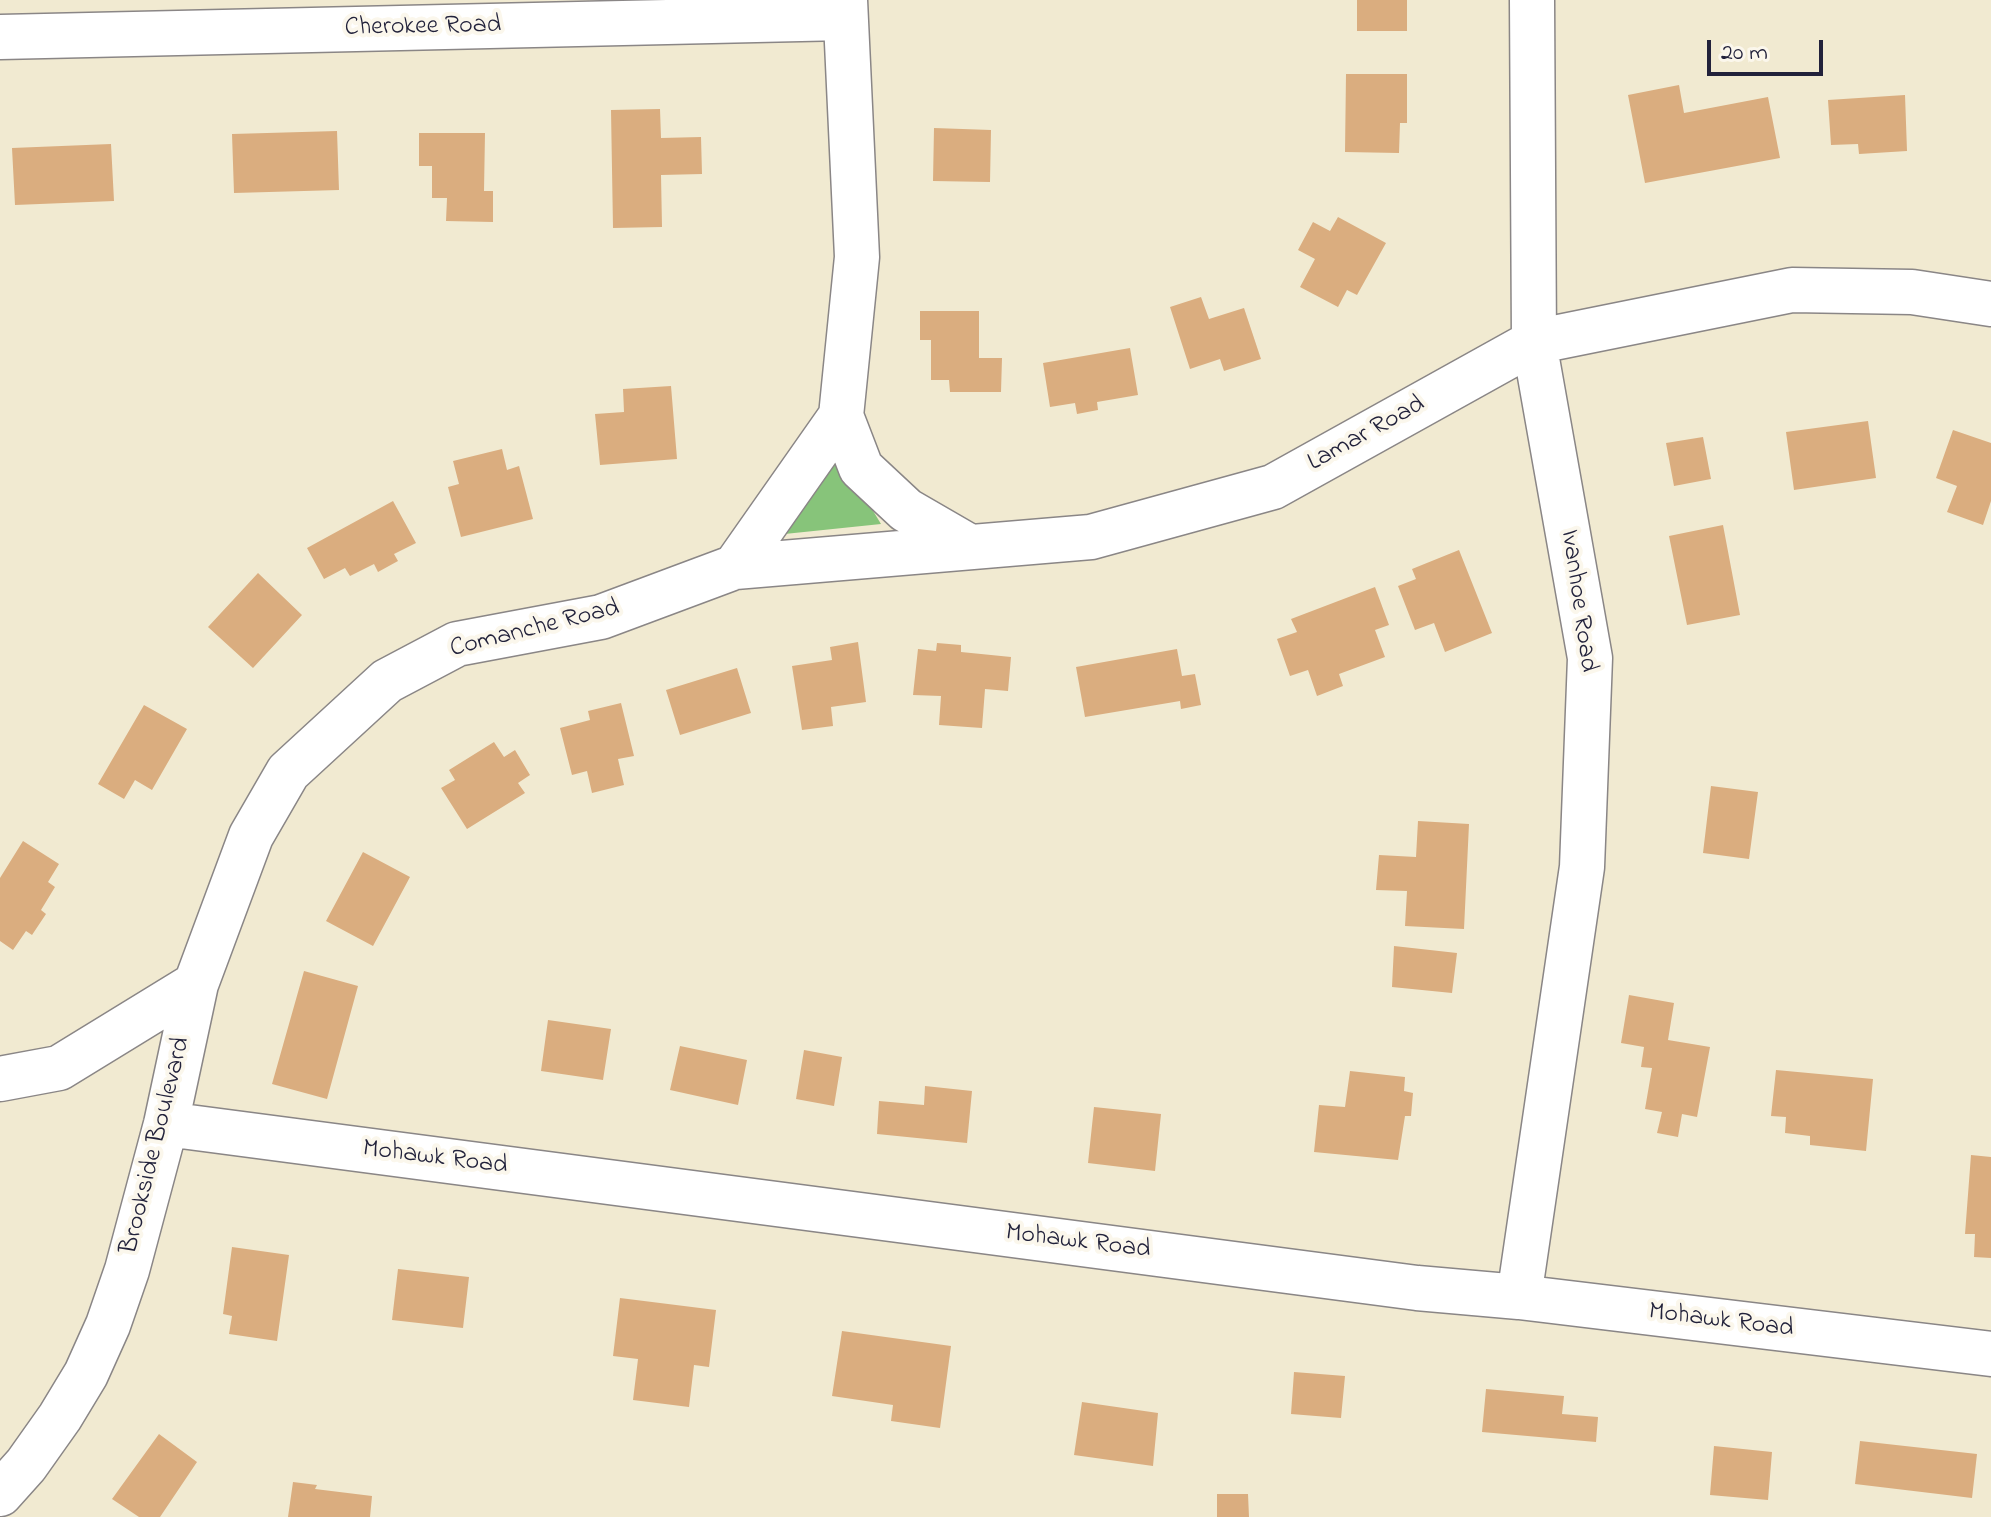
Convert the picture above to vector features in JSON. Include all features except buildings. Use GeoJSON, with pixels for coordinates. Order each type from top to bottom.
{"type":"FeatureCollection","features":[{"type":"Feature","properties":{"kind":"street","name":"Ivanhoe Road"},"geometry":{"type":"LineString","coordinates":[[1519,1297],[1582,867],[1590,658],[1534,342],[1532,0]]}},
{"type":"Feature","properties":{"kind":"street","name":"Cherokee Road"},"geometry":{"type":"LineString","coordinates":[[0,37],[845,9]]}},
{"type":"Feature","properties":{"kind":"street"},"geometry":{"type":"LineString","coordinates":[[845,9],[857,257],[841,416],[861,468],[906,510],[970,547]]}},
{"type":"Feature","properties":{"kind":"street","name":"Lamar Road"},"geometry":{"type":"LineString","coordinates":[[735,567],[1091,537],[1273,487],[1534,342],[1792,290],[1912,292],[1991,304]]}},
{"type":"Feature","properties":{"kind":"street"},"geometry":{"type":"LineString","coordinates":[[735,567],[841,416]]}},
{"type":"Feature","properties":{"kind":"street","name":"Comanche Road"},"geometry":{"type":"LineString","coordinates":[[196,984],[251,836],[288,772],[387,681],[457,644],[601,617],[735,567]]}},
{"type":"Feature","properties":{"kind":"street","name":"Brookside Boulevard"},"geometry":{"type":"LineString","coordinates":[[0,1079],[59,1068],[196,984]]}},
{"type":"Feature","properties":{"kind":"street","name":"Brookside Boulevard"},"geometry":{"type":"LineString","coordinates":[[0,1494],[26,1465],[86,1374],[127,1270],[166,1124],[196,984]]}},
{"type":"Feature","properties":{"kind":"street","name":"Mohawk Road"},"geometry":{"type":"LineString","coordinates":[[166,1124],[1417,1288],[1519,1297],[1991,1354]]}},
{"type":"Feature","properties":{"kind":"green space"},"geometry":{"type":"Polygon","coordinates":[[[833,445],[881,524],[775,535],[833,445]]]}}]}
